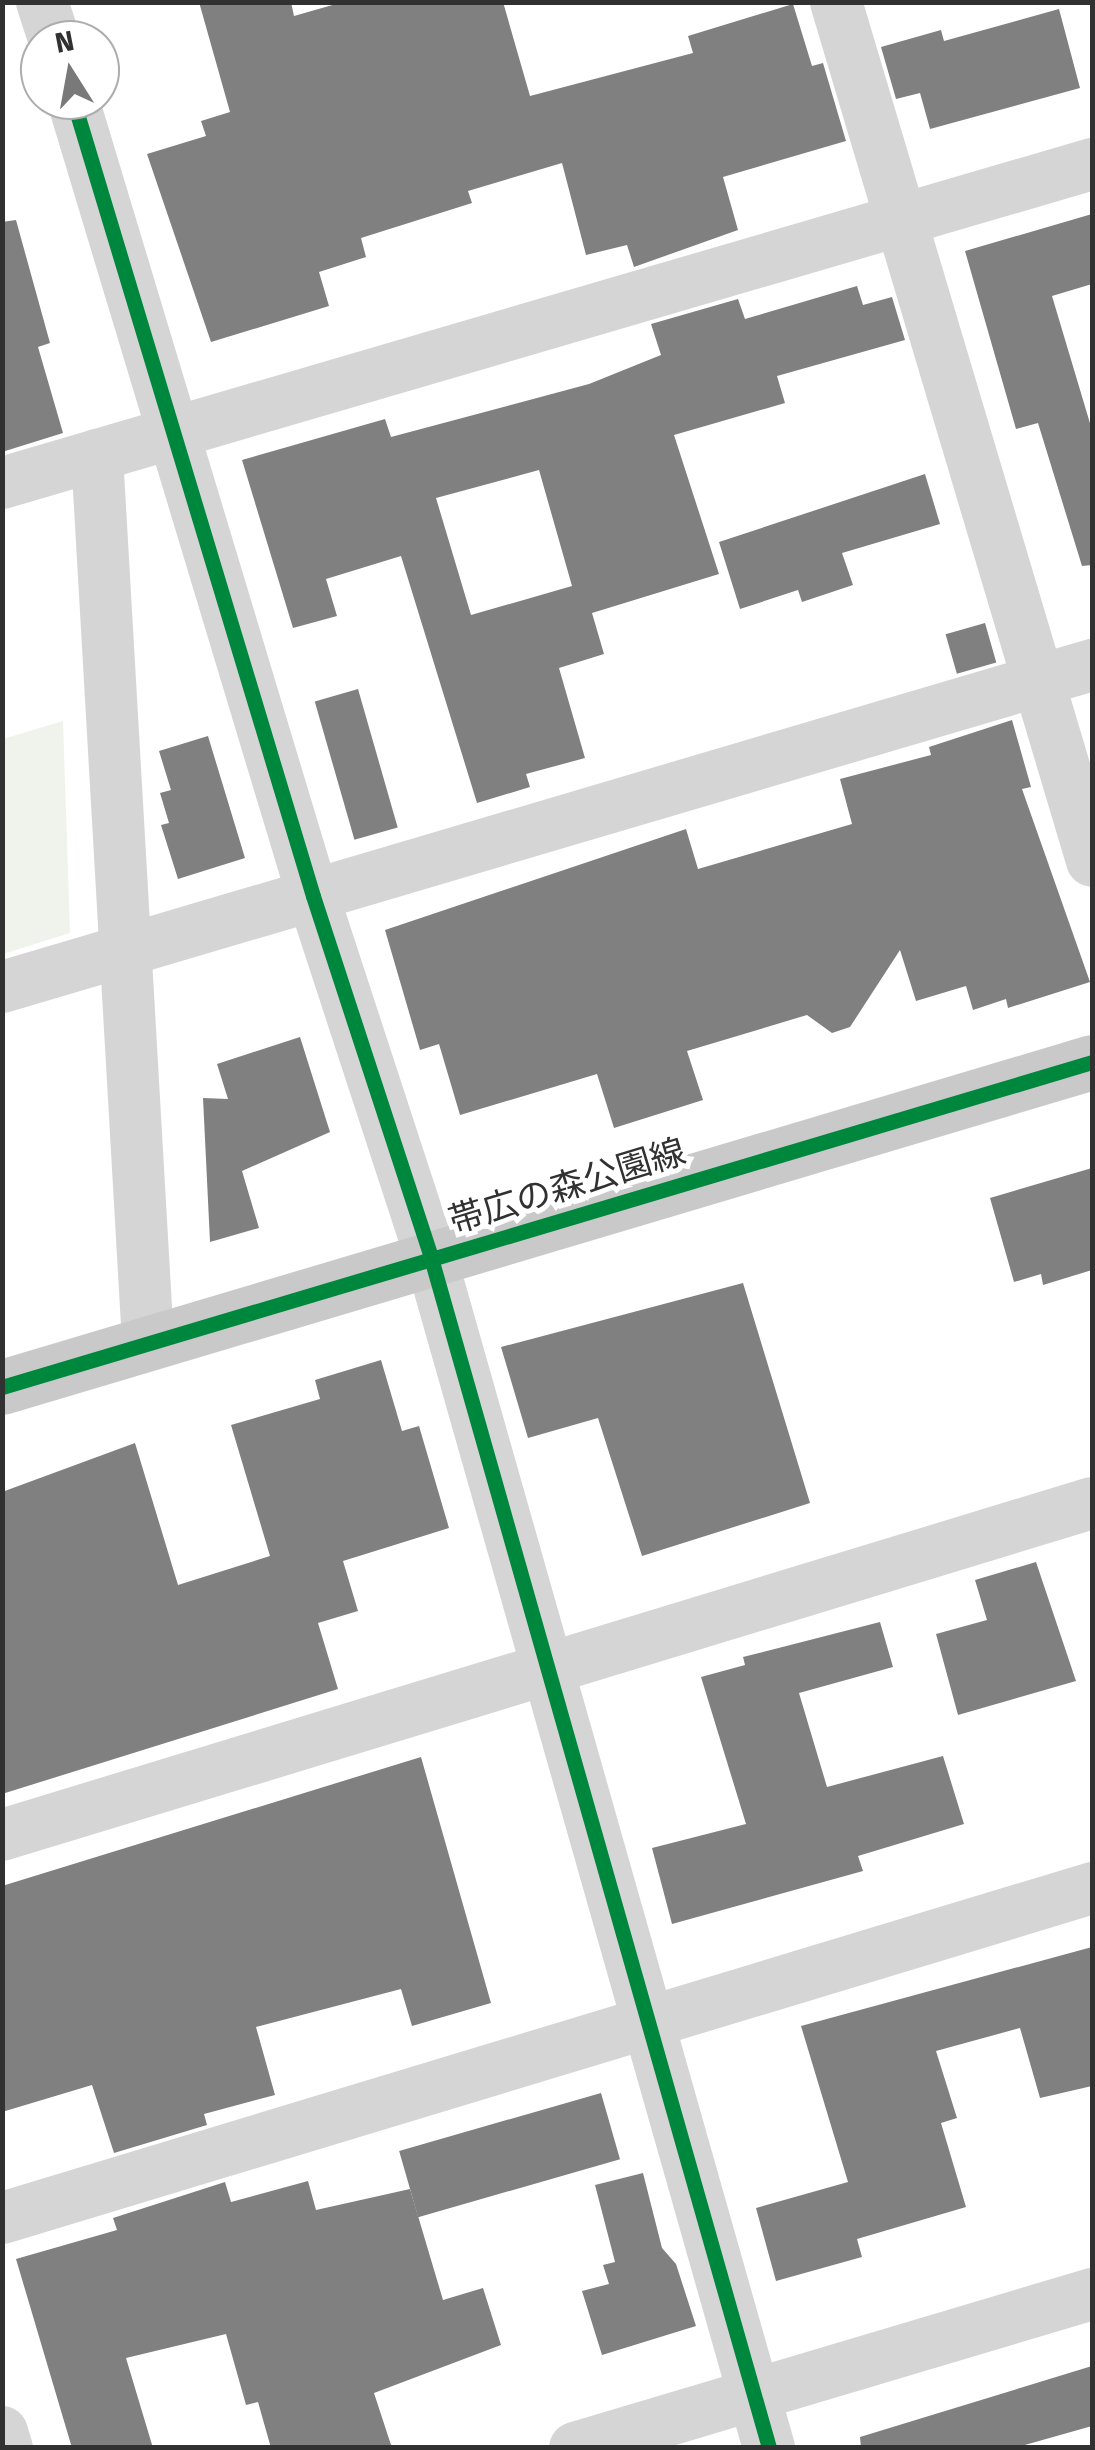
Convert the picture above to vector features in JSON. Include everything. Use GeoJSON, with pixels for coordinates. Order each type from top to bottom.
{"type":"FeatureCollection","features":[{"type":"Feature","properties":{"kind":"main road","name":"帯広の森公園線"},"geometry":{"type":"LineString","coordinates":[[2,1387],[1092,1062]]}},
{"type":"Feature","properties":{"kind":"street"},"geometry":{"type":"LineString","coordinates":[[836,2],[1092,862]]}},
{"type":"Feature","properties":{"kind":"street"},"geometry":{"type":"LineString","coordinates":[[79,120],[178,428],[313,896],[431,1258],[769,2448]]}},
{"type":"Feature","properties":{"kind":"street"},"geometry":{"type":"LineString","coordinates":[[2,483],[178,428],[899,223],[1092,164]]}},
{"type":"Feature","properties":{"kind":"street"},"geometry":{"type":"LineString","coordinates":[[97,455],[122,950],[148,1342]]}},
{"type":"Feature","properties":{"kind":"street"},"geometry":{"type":"LineString","coordinates":[[2,987],[1092,664]]}},
{"type":"Feature","properties":{"kind":"street"},"geometry":{"type":"LineString","coordinates":[[2,1836],[548,1666],[1092,1504]]}},
{"type":"Feature","properties":{"kind":"street"},"geometry":{"type":"LineString","coordinates":[[2,2218],[1092,1888]]}},
{"type":"Feature","properties":{"kind":"street"},"geometry":{"type":"LineString","coordinates":[[575,2448],[1092,2294]]}},
{"type":"Feature","properties":{"kind":"street"},"geometry":{"type":"LineString","coordinates":[[2,2432],[7,2448]]}},
{"type":"Feature","properties":{"kind":"shaded area"},"geometry":{"type":"Polygon","coordinates":[[[63,721],[70,933],[3,954],[3,739],[63,721]]]}},
{"type":"Feature","properties":{"kind":"building"},"geometry":{"type":"Polygon","coordinates":[[[199,2],[291,2],[294,16],[343,2],[503,2],[530,96],[693,53],[688,36],[793,4],[812,66],[823,63],[846,141],[723,177],[738,230],[634,267],[627,245],[586,255],[562,163],[468,191],[472,203],[361,238],[366,257],[319,272],[329,306],[211,342],[147,154],[206,136],[201,121],[230,112],[199,2]]]}},
{"type":"Feature","properties":{"kind":"building"},"geometry":{"type":"Polygon","coordinates":[[[1059,9],[1080,88],[930,129],[920,93],[896,99],[881,47],[941,30],[944,41],[1059,9]]]}},
{"type":"Feature","properties":{"kind":"building"},"geometry":{"type":"Polygon","coordinates":[[[1092,214],[1092,284],[1052,296],[1092,430],[1092,565],[1082,566],[1038,423],[1016,429],[965,251],[1092,214]]]}},
{"type":"Feature","properties":{"kind":"building"},"geometry":{"type":"Polygon","coordinates":[[[16,220],[50,343],[38,347],[63,433],[2,452],[2,222],[16,220]]]}},
{"type":"Feature","properties":{"kind":"building"},"geometry":{"type":"Polygon","coordinates":[[[857,286],[863,305],[892,297],[905,340],[777,376],[785,403],[674,435],[719,574],[592,613],[604,654],[559,668],[585,758],[526,774],[530,787],[477,803],[401,556],[326,579],[337,616],[293,628],[242,460],[385,419],[391,437],[589,384],[661,355],[651,324],[738,299],[745,319],[857,286]],[[539,470],[436,498],[471,615],[572,586],[539,470]]]}},
{"type":"Feature","properties":{"kind":"building"},"geometry":{"type":"Polygon","coordinates":[[[925,474],[940,524],[842,553],[853,585],[802,602],[798,590],[740,609],[719,542],[925,474]]]}},
{"type":"Feature","properties":{"kind":"building"},"geometry":{"type":"Polygon","coordinates":[[[985,623],[996,662],[957,674],[946,634],[985,623]]]}},
{"type":"Feature","properties":{"kind":"building"},"geometry":{"type":"Polygon","coordinates":[[[358,689],[398,827],[354,840],[315,701],[358,689]]]}},
{"type":"Feature","properties":{"kind":"building"},"geometry":{"type":"Polygon","coordinates":[[[1012,720],[1031,787],[1022,789],[1090,982],[1008,1008],[1006,999],[973,1010],[966,986],[916,1001],[900,950],[850,1027],[832,1033],[807,1015],[687,1051],[703,1100],[614,1128],[597,1074],[460,1115],[439,1044],[420,1050],[385,930],[686,829],[698,869],[852,824],[840,779],[931,755],[929,747],[1012,720]]]}},
{"type":"Feature","properties":{"kind":"building"},"geometry":{"type":"Polygon","coordinates":[[[208,736],[245,858],[178,879],[161,825],[169,823],[160,793],[171,790],[159,751],[208,736]]]}},
{"type":"Feature","properties":{"kind":"building"},"geometry":{"type":"Polygon","coordinates":[[[300,1037],[330,1132],[242,1171],[259,1228],[210,1242],[203,1098],[228,1099],[217,1064],[300,1037]]]}},
{"type":"Feature","properties":{"kind":"building"},"geometry":{"type":"Polygon","coordinates":[[[1092,1168],[1092,1270],[1043,1285],[1041,1274],[1014,1282],[990,1198],[1092,1168]]]}},
{"type":"Feature","properties":{"kind":"building"},"geometry":{"type":"Polygon","coordinates":[[[743,1283],[810,1503],[642,1556],[598,1418],[528,1438],[501,1347],[743,1283]]]}},
{"type":"Feature","properties":{"kind":"building"},"geometry":{"type":"Polygon","coordinates":[[[381,1360],[402,1431],[419,1426],[449,1528],[343,1561],[358,1611],[318,1623],[338,1689],[2,1794],[2,1492],[135,1443],[178,1585],[270,1556],[231,1425],[320,1399],[315,1380],[381,1360]]]}},
{"type":"Feature","properties":{"kind":"building"},"geometry":{"type":"Polygon","coordinates":[[[1036,1562],[1076,1681],[958,1715],[936,1634],[987,1620],[975,1580],[1036,1562]]]}},
{"type":"Feature","properties":{"kind":"building"},"geometry":{"type":"Polygon","coordinates":[[[880,1622],[893,1667],[799,1693],[827,1787],[943,1756],[964,1824],[858,1856],[863,1871],[672,1924],[652,1848],[746,1824],[701,1677],[745,1665],[743,1657],[880,1622]]]}},
{"type":"Feature","properties":{"kind":"building"},"geometry":{"type":"Polygon","coordinates":[[[421,1757],[491,2003],[412,2026],[401,1989],[256,2027],[275,2095],[204,2114],[207,2125],[114,2153],[92,2085],[2,2112],[2,1886],[421,1757]]]}},
{"type":"Feature","properties":{"kind":"building"},"geometry":{"type":"Polygon","coordinates":[[[1092,1947],[1092,2086],[1040,2098],[1020,2028],[936,2051],[957,2118],[941,2123],[966,2207],[857,2239],[862,2257],[776,2281],[756,2208],[848,2182],[801,2026],[1092,1947]]]}},
{"type":"Feature","properties":{"kind":"building"},"geometry":{"type":"Polygon","coordinates":[[[601,2093],[620,2159],[418,2217],[399,2151],[601,2093]]]}},
{"type":"Feature","properties":{"kind":"building"},"geometry":{"type":"Polygon","coordinates":[[[643,2173],[662,2248],[676,2264],[696,2326],[602,2355],[582,2291],[609,2284],[603,2265],[615,2262],[595,2185],[643,2173]]]}},
{"type":"Feature","properties":{"kind":"building"},"geometry":{"type":"Polygon","coordinates":[[[308,2181],[316,2210],[410,2189],[443,2300],[483,2288],[501,2345],[374,2393],[392,2448],[271,2448],[258,2402],[246,2405],[226,2334],[126,2358],[153,2448],[72,2448],[16,2259],[117,2230],[113,2218],[225,2182],[231,2202],[308,2181]]]}},
{"type":"Feature","properties":{"kind":"building"},"geometry":{"type":"Polygon","coordinates":[[[1092,2366],[1092,2426],[1014,2448],[861,2448],[860,2437],[1092,2366]]]}},
{"type":"Feature","properties":{"kind":"cycle path"},"geometry":{"type":"LineString","coordinates":[[79,120],[313,896],[431,1258],[769,2448]]}},
{"type":"Feature","properties":{"kind":"cycle path"},"geometry":{"type":"LineString","coordinates":[[2,1387],[1092,1062]]}}]}
